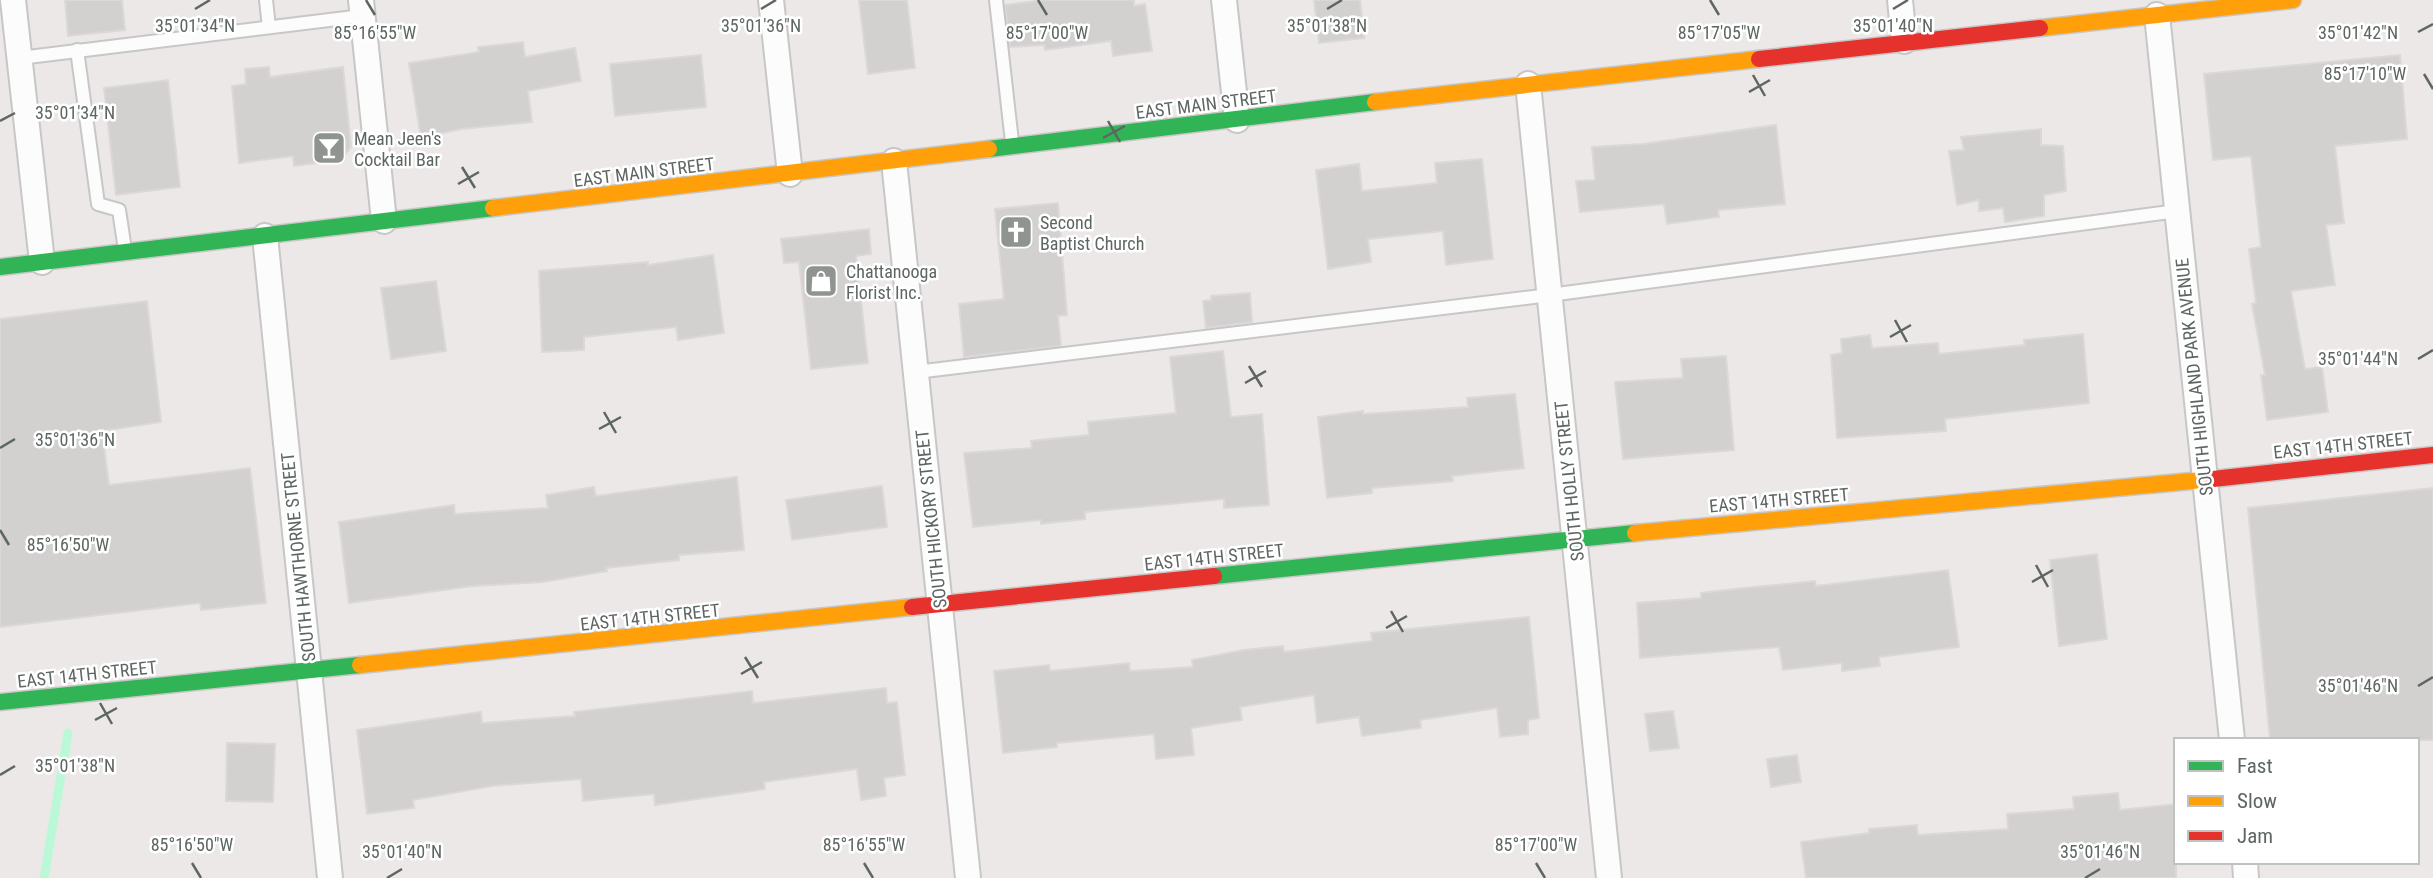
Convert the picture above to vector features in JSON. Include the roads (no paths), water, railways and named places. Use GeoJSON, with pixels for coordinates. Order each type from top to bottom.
{"type":"FeatureCollection","features":[{"type":"Feature","properties":{"kind":"street"},"geometry":{"type":"LineString","coordinates":[[13,0],[42,262]]}},
{"type":"Feature","properties":{"kind":"street"},"geometry":{"type":"LineString","coordinates":[[771,0],[790,174]]}},
{"type":"Feature","properties":{"kind":"street"},"geometry":{"type":"LineString","coordinates":[[1224,0],[1237,120]]}},
{"type":"Feature","properties":{"kind":"street"},"geometry":{"type":"LineString","coordinates":[[1900,0],[1904,41]]}},
{"type":"Feature","properties":{"kind":"street","name":"EAST MAIN STREET"},"geometry":{"type":"LineString","coordinates":[[0,267],[1012,148],[1528,84],[2293,0]]}},
{"type":"Feature","properties":{"kind":"street"},"geometry":{"type":"LineString","coordinates":[[361,8],[384,222]]}},
{"type":"Feature","properties":{"kind":"street","name":"SOUTH HIGHLAND PARK AVENUE"},"geometry":{"type":"LineString","coordinates":[[2157,15],[2232,738]]}},
{"type":"Feature","properties":{"kind":"street","name":"SOUTH HOLLY STREET"},"geometry":{"type":"LineString","coordinates":[[1528,84],[1609,878]]}},
{"type":"Feature","properties":{"kind":"street","name":"SOUTH HICKORY STREET"},"geometry":{"type":"LineString","coordinates":[[894,161],[968,878]]}},
{"type":"Feature","properties":{"kind":"street","name":"SOUTH HAWTHORNE STREET"},"geometry":{"type":"LineString","coordinates":[[265,236],[330,878]]}},
{"type":"Feature","properties":{"kind":"street","name":"EAST 14TH STREET"},"geometry":{"type":"LineString","coordinates":[[0,702],[310,672],[1575,538],[2205,480],[2433,455]]}},
{"type":"Feature","properties":{"kind":"lane"},"geometry":{"type":"LineString","coordinates":[[266,0],[269,27]]}},
{"type":"Feature","properties":{"kind":"lane"},"geometry":{"type":"LineString","coordinates":[[996,0],[1012,148]]}},
{"type":"Feature","properties":{"kind":"lane"},"geometry":{"type":"LineString","coordinates":[[20,58],[269,27],[361,8]]}},
{"type":"Feature","properties":{"kind":"lane"},"geometry":{"type":"LineString","coordinates":[[77,50],[98,204],[119,210],[125,252]]}},
{"type":"Feature","properties":{"kind":"lane"},"geometry":{"type":"LineString","coordinates":[[916,372],[1550,295],[2177,211]]}},
{"type":"Feature","properties":{"kind":"waterway"},"geometry":{"type":"LineString","coordinates":[[44,878],[68,733]]}},
{"type":"Feature","properties":{"kind":"place","name":"Mean Jeen's Cocktail Bar"},"geometry":{"type":"Point","coordinates":[329,148]}},
{"type":"Feature","properties":{"kind":"place","name":"Second Baptist Church"},"geometry":{"type":"Point","coordinates":[1016,232]}},
{"type":"Feature","properties":{"kind":"place","name":"Chattanooga Florist Inc."},"geometry":{"type":"Point","coordinates":[821,281]}}]}
